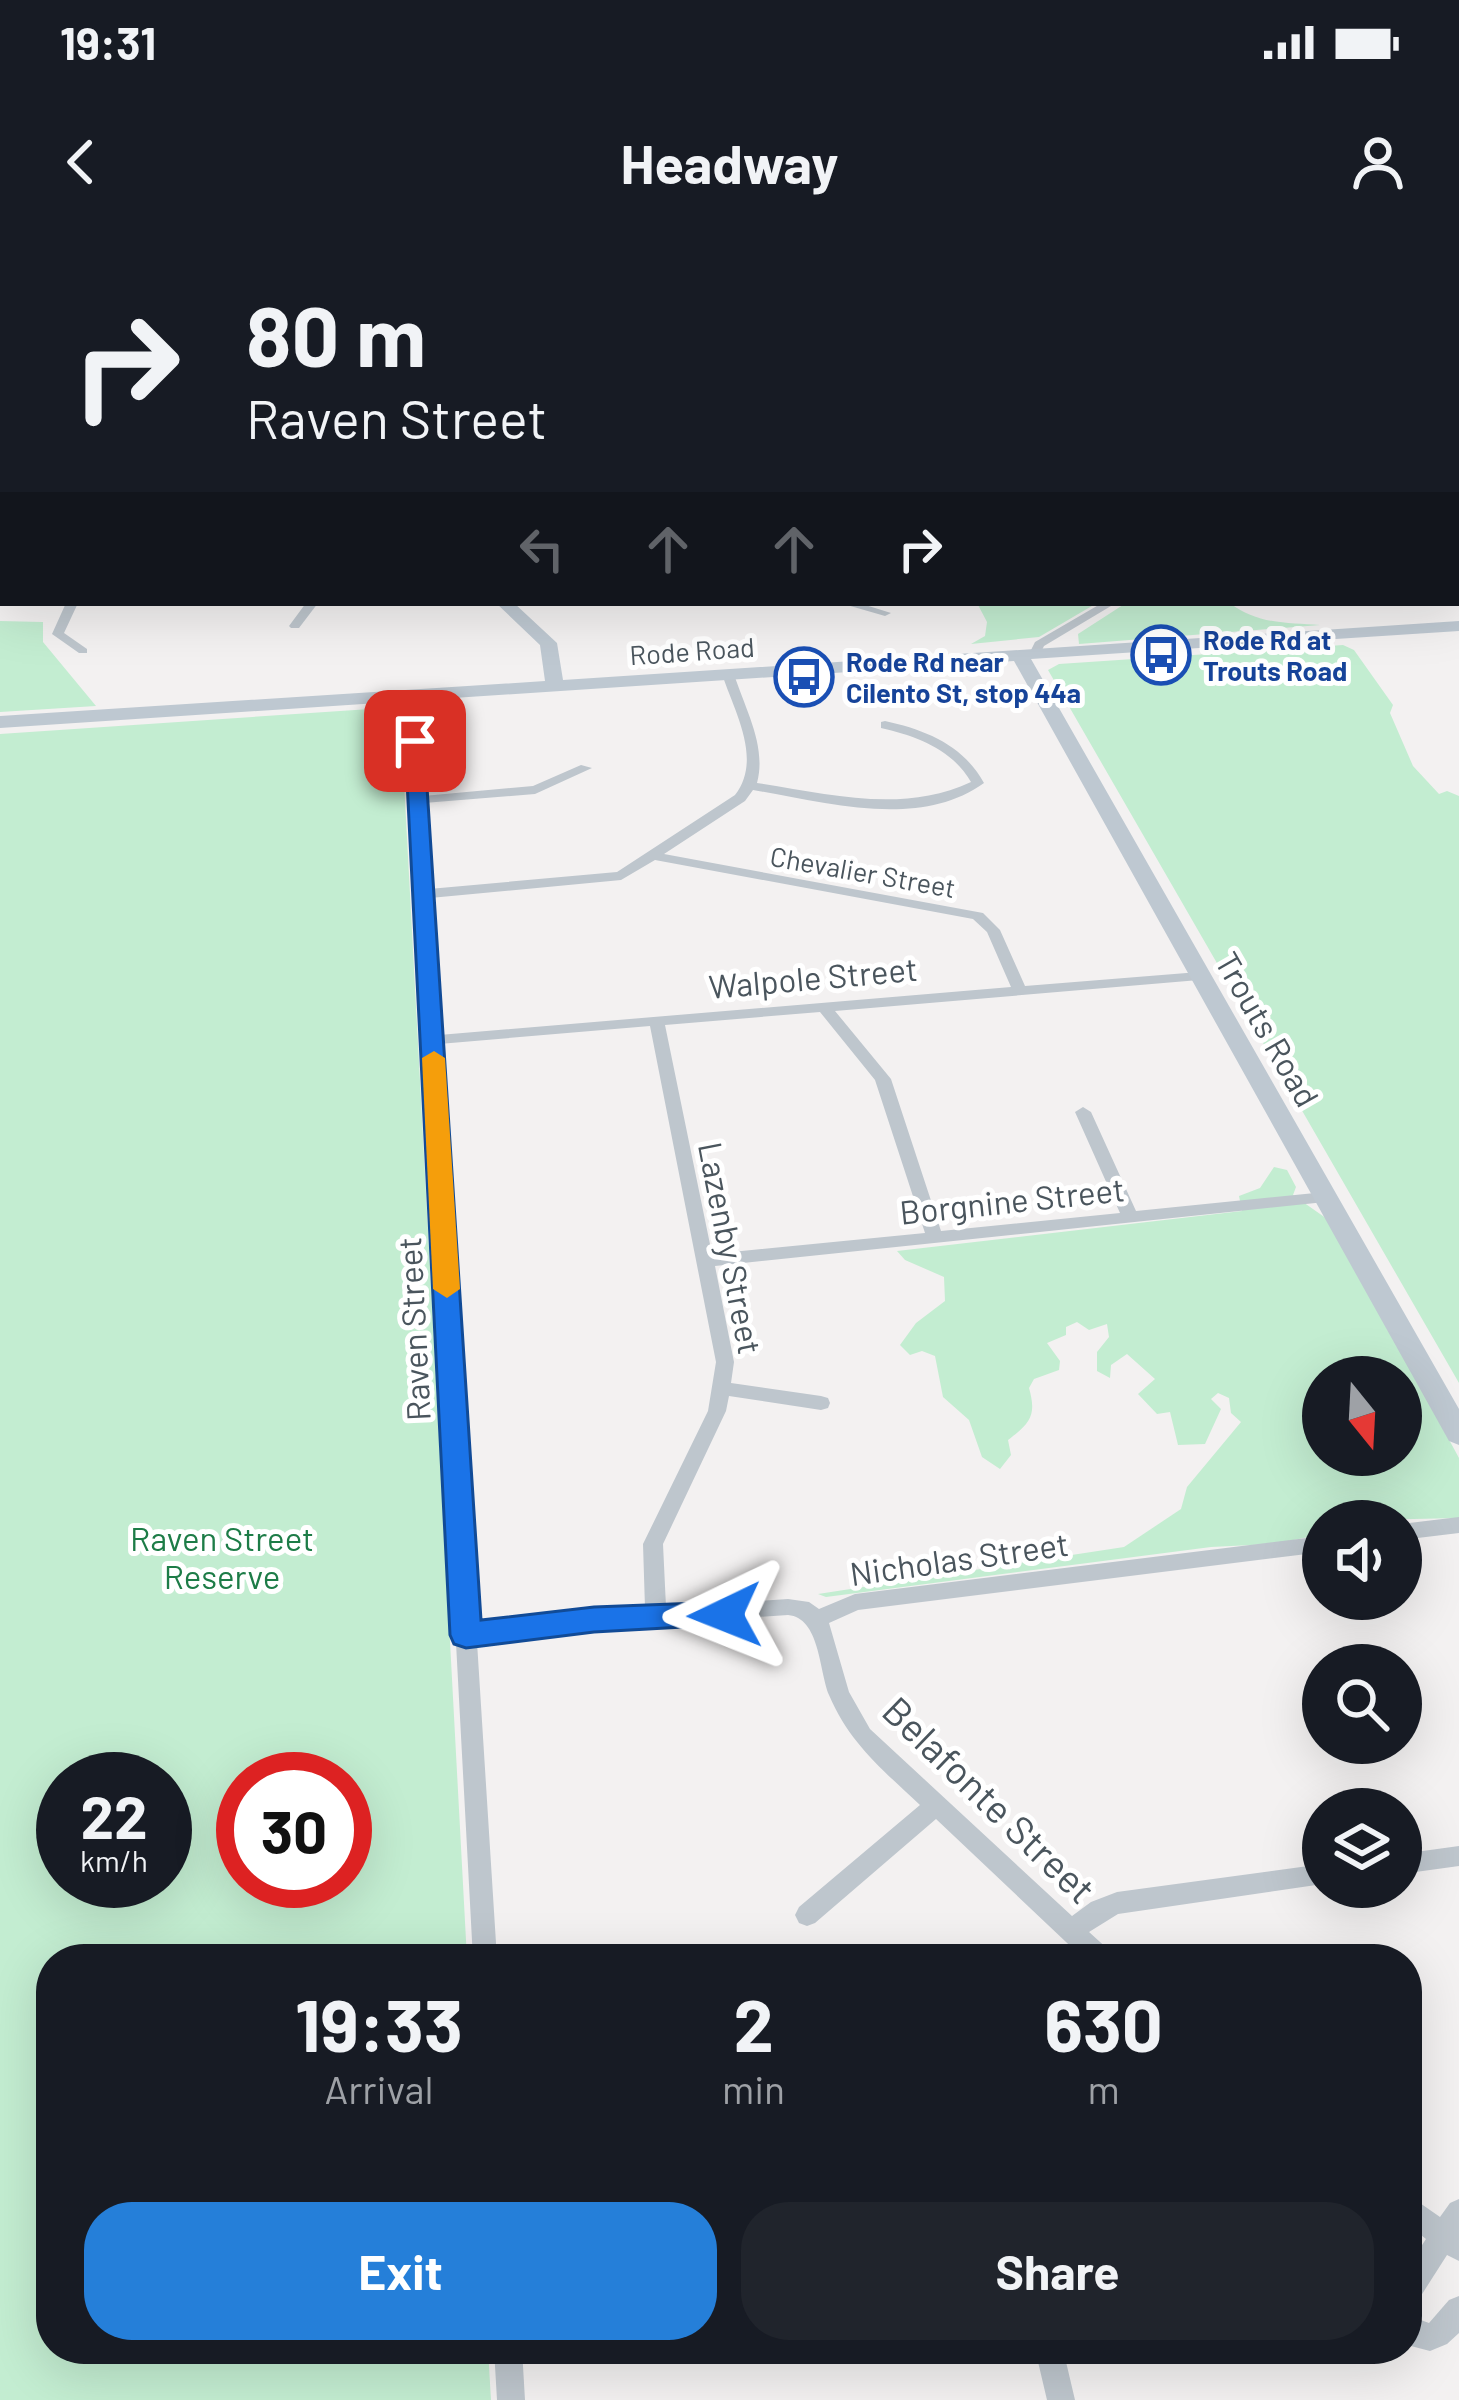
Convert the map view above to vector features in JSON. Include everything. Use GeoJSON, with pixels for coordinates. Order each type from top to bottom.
{"type":"FeatureCollection","features":[{"type":"Feature","properties":{"kind":"street"},"geometry":{"type":"LineString","coordinates":[[71,606],[58,634],[83,651]]}},
{"type":"Feature","properties":{"kind":"street"},"geometry":{"type":"LineString","coordinates":[[295,626],[310,606]]}},
{"type":"Feature","properties":{"kind":"street"},"geometry":{"type":"LineString","coordinates":[[507,606],[548,643],[555,686]]}},
{"type":"Feature","properties":{"kind":"street"},"geometry":{"type":"LineString","coordinates":[[858,606],[885,613]]}},
{"type":"Feature","properties":{"kind":"street"},"geometry":{"type":"LineString","coordinates":[[1030,653],[1105,606]]}},
{"type":"Feature","properties":{"kind":"street","name":"Rode Road"},"geometry":{"type":"LineString","coordinates":[[0,722],[1459,626]]}},
{"type":"Feature","properties":{"kind":"street"},"geometry":{"type":"LineString","coordinates":[[1060,634],[1059,644],[1075,653]]}},
{"type":"Feature","properties":{"kind":"street","name":"Trouts Road"},"geometry":{"type":"LineString","coordinates":[[1030,653],[1199,976],[1459,1434]]}},
{"type":"Feature","properties":{"kind":"street"},"geometry":{"type":"LineString","coordinates":[[424,894],[604,880],[630,872],[752,786],[757,768],[728,674]]}},
{"type":"Feature","properties":{"kind":"street","name":"Raven Street"},"geometry":{"type":"LineString","coordinates":[[412,694],[484,1944]]}},
{"type":"Feature","properties":{"kind":"street"},"geometry":{"type":"LineString","coordinates":[[752,786],[872,804],[925,799],[972,787],[978,780],[937,743],[913,730],[885,725]]}},
{"type":"Feature","properties":{"kind":"street"},"geometry":{"type":"LineString","coordinates":[[419,800],[535,790],[586,769]]}},
{"type":"Feature","properties":{"kind":"street"},"geometry":{"type":"LineString","coordinates":[[925,799],[936,813]]}},
{"type":"Feature","properties":{"kind":"street","name":"Chevalier Street"},"geometry":{"type":"LineString","coordinates":[[655,856],[978,916],[993,930],[1020,991]]}},
{"type":"Feature","properties":{"kind":"street","name":"Walpole Street"},"geometry":{"type":"LineString","coordinates":[[433,1040],[1199,976]]}},
{"type":"Feature","properties":{"kind":"street"},"geometry":{"type":"LineString","coordinates":[[824,1006],[883,1079],[935,1238]]}},
{"type":"Feature","properties":{"kind":"street","name":"Lazenby Street"},"geometry":{"type":"LineString","coordinates":[[656,1617],[653,1544],[724,1389],[724,1352],[657,1021]]}},
{"type":"Feature","properties":{"kind":"street"},"geometry":{"type":"LineString","coordinates":[[1083,1112],[1131,1218]]}},
{"type":"Feature","properties":{"kind":"street","name":"Borgnine Street"},"geometry":{"type":"LineString","coordinates":[[704,1261],[1325,1197]]}},
{"type":"Feature","properties":{"kind":"street"},"geometry":{"type":"LineString","coordinates":[[724,1389],[821,1402]]}},
{"type":"Feature","properties":{"kind":"street"},"geometry":{"type":"LineString","coordinates":[[1422,1529],[1459,1525]]}},
{"type":"Feature","properties":{"kind":"street","name":"Nicholas Street"},"geometry":{"type":"LineString","coordinates":[[466,1635],[788,1607],[817,1619],[855,1602],[1302,1547]]}},
{"type":"Feature","properties":{"kind":"street","name":"Belafonte Street"},"geometry":{"type":"LineString","coordinates":[[817,1619],[849,1716],[876,1753],[1084,1944]]}},
{"type":"Feature","properties":{"kind":"street"},"geometry":{"type":"LineString","coordinates":[[807,1915],[934,1807]]}},
{"type":"Feature","properties":{"kind":"street"},"geometry":{"type":"LineString","coordinates":[[1422,1861],[1459,1856]]}},
{"type":"Feature","properties":{"kind":"street"},"geometry":{"type":"LineString","coordinates":[[1070,1932],[1117,1903],[1302,1877]]}},
{"type":"Feature","properties":{"kind":"street"},"geometry":{"type":"LineString","coordinates":[[1422,2215],[1454,2232],[1422,2273]]}},
{"type":"Feature","properties":{"kind":"street"},"geometry":{"type":"LineString","coordinates":[[1422,2336],[1434,2337],[1447,2329],[1459,2310]]}},
{"type":"Feature","properties":{"kind":"street"},"geometry":{"type":"LineString","coordinates":[[509,2364],[511,2400]]}},
{"type":"Feature","properties":{"kind":"street"},"geometry":{"type":"LineString","coordinates":[[1053,2364],[1061,2400]]}},
{"type":"Feature","properties":{"kind":"green space"},"geometry":{"type":"Polygon","coordinates":[[[979,606],[1092,606],[1039,637],[971,644],[985,636],[987,622],[979,606]]]}},
{"type":"Feature","properties":{"kind":"green space"},"geometry":{"type":"Polygon","coordinates":[[[1121,606],[1234,606],[1261,619],[1320,625],[1079,644],[1078,634],[1121,606]]]}},
{"type":"Feature","properties":{"kind":"green space"},"geometry":{"type":"Polygon","coordinates":[[[0,621],[43,622],[43,642],[96,706],[0,712],[0,621]]]}},
{"type":"Feature","properties":{"kind":"green space"},"geometry":{"type":"Polygon","coordinates":[[[1343,645],[1354,650],[1393,705],[1390,713],[1413,766],[1439,794],[1447,791],[1459,796],[1459,1383],[1048,670],[1059,664],[1343,645]]]}},
{"type":"Feature","properties":{"kind":"green space","name":"Raven Street Reserve"},"geometry":{"type":"Polygon","coordinates":[[[400,707],[466,1944],[36,1944],[36,2364],[489,2364],[491,2400],[0,2400],[0,734],[400,707]]]}},
{"type":"Feature","properties":{"kind":"green space"},"geometry":{"type":"Polygon","coordinates":[[[1274,1167],[1287,1170],[1296,1187],[1293,1195],[1330,1221],[1403,1356],[1302,1356],[1302,1476],[1422,1476],[1422,1390],[1459,1458],[1459,1518],[1422,1519],[1422,1500],[1302,1500],[1302,1538],[1274,1544],[1211,1547],[826,1597],[818,1594],[1124,1547],[1181,1509],[1187,1487],[1241,1422],[1231,1413],[1229,1398],[1218,1393],[1211,1399],[1221,1409],[1205,1444],[1178,1445],[1170,1412],[1157,1414],[1138,1394],[1155,1379],[1127,1354],[1111,1365],[1110,1378],[1097,1371],[1097,1352],[1109,1337],[1107,1324],[1089,1330],[1077,1322],[1066,1327],[1066,1335],[1047,1343],[1060,1361],[1059,1370],[1034,1379],[1029,1388],[1030,1418],[1008,1440],[1011,1455],[1000,1469],[982,1457],[969,1420],[943,1397],[935,1356],[922,1351],[910,1355],[900,1345],[916,1323],[945,1301],[944,1277],[905,1260],[897,1251],[1242,1211],[1239,1196],[1260,1188],[1274,1167]]]}},
{"type":"Feature","properties":{"kind":"slow traffic"},"geometry":{"type":"LineString","coordinates":[[434,1058],[447,1289]]}},
{"type":"Feature","properties":{"kind":"place","name":"Rode Rd at Trouts Road"},"geometry":{"type":"Point","coordinates":[1161,655]}},
{"type":"Feature","properties":{"kind":"place","name":"Rode Rd near Cilento St, stop 44a"},"geometry":{"type":"Point","coordinates":[804,677]}},
{"type":"Feature","properties":{"kind":"route"},"geometry":{"type":"LineString","coordinates":[[415,741],[466,1635],[594,1620],[725,1615]]}}]}
